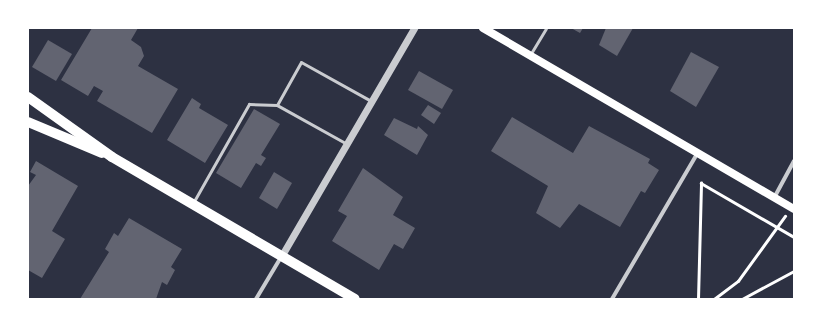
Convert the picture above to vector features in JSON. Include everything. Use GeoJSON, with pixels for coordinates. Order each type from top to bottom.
{"type":"FeatureCollection","features":[{"type":"Feature","properties":{"kind":"main road"},"geometry":{"type":"LineString","coordinates":[[483,28],[792,208]]}},
{"type":"Feature","properties":{"kind":"main road"},"geometry":{"type":"LineString","coordinates":[[28,97],[112,157],[355,299]]}},
{"type":"Feature","properties":{"kind":"main road"},"geometry":{"type":"LineString","coordinates":[[28,122],[112,157]]}},
{"type":"Feature","properties":{"kind":"street"},"geometry":{"type":"LineString","coordinates":[[256,299],[414,28]]}},
{"type":"Feature","properties":{"kind":"street"},"geometry":{"type":"LineString","coordinates":[[612,299],[697,154]]}},
{"type":"Feature","properties":{"kind":"street"},"geometry":{"type":"LineString","coordinates":[[774,198],[794,161]]}},
{"type":"Feature","properties":{"kind":"lane"},"geometry":{"type":"LineString","coordinates":[[530,56],[546,28]]}},
{"type":"Feature","properties":{"kind":"lane"},"geometry":{"type":"LineString","coordinates":[[277,105],[301,62],[371,101]]}},
{"type":"Feature","properties":{"kind":"lane"},"geometry":{"type":"LineString","coordinates":[[193,204],[249,104],[277,105],[346,144]]}},
{"type":"Feature","properties":{"kind":"path"},"geometry":{"type":"LineString","coordinates":[[698,299],[701,183],[794,238]]}},
{"type":"Feature","properties":{"kind":"path"},"geometry":{"type":"LineString","coordinates":[[714,299],[738,281],[792,208]]}},
{"type":"Feature","properties":{"kind":"path"},"geometry":{"type":"LineString","coordinates":[[742,299],[794,271]]}},
{"type":"Feature","properties":{"kind":"building"},"geometry":{"type":"Polygon","coordinates":[[[92,28],[138,28],[131,40],[141,47],[144,56],[138,66],[178,89],[152,133],[97,101],[103,91],[94,86],[88,96],[61,80],[92,28]]]}},
{"type":"Feature","properties":{"kind":"building"},"geometry":{"type":"Polygon","coordinates":[[[571,28],[583,28],[580,33],[571,28]]]}},
{"type":"Feature","properties":{"kind":"building"},"geometry":{"type":"Polygon","coordinates":[[[606,28],[633,28],[617,56],[599,45],[606,28]]]}},
{"type":"Feature","properties":{"kind":"building"},"geometry":{"type":"Polygon","coordinates":[[[48,40],[72,54],[56,81],[32,67],[48,40]]]}},
{"type":"Feature","properties":{"kind":"building"},"geometry":{"type":"Polygon","coordinates":[[[691,52],[719,67],[696,107],[670,91],[691,52]]]}},
{"type":"Feature","properties":{"kind":"building"},"geometry":{"type":"Polygon","coordinates":[[[419,71],[453,90],[442,109],[408,90],[419,71]]]}},
{"type":"Feature","properties":{"kind":"building"},"geometry":{"type":"Polygon","coordinates":[[[192,98],[201,104],[199,108],[228,125],[205,163],[167,140],[192,98]]]}},
{"type":"Feature","properties":{"kind":"building"},"geometry":{"type":"Polygon","coordinates":[[[428,105],[441,113],[434,124],[421,115],[428,105]]]}},
{"type":"Feature","properties":{"kind":"building"},"geometry":{"type":"Polygon","coordinates":[[[254,109],[280,124],[261,155],[266,158],[261,166],[256,163],[241,188],[216,173],[254,109]]]}},
{"type":"Feature","properties":{"kind":"building"},"geometry":{"type":"Polygon","coordinates":[[[512,117],[573,153],[589,126],[650,159],[648,163],[659,170],[645,193],[641,191],[620,227],[579,204],[560,228],[536,213],[548,186],[491,151],[512,117]]]}},
{"type":"Feature","properties":{"kind":"building"},"geometry":{"type":"Polygon","coordinates":[[[394,118],[417,129],[418,126],[428,135],[417,155],[384,135],[394,118]]]}},
{"type":"Feature","properties":{"kind":"building"},"geometry":{"type":"Polygon","coordinates":[[[36,161],[78,186],[52,231],[65,239],[42,278],[28,270],[28,186],[36,175],[30,172],[36,161]]]}},
{"type":"Feature","properties":{"kind":"building"},"geometry":{"type":"Polygon","coordinates":[[[363,168],[403,197],[393,215],[415,228],[403,249],[394,244],[379,270],[332,241],[347,216],[338,211],[363,168]]]}},
{"type":"Feature","properties":{"kind":"building"},"geometry":{"type":"Polygon","coordinates":[[[274,172],[292,183],[277,209],[259,198],[274,172]]]}},
{"type":"Feature","properties":{"kind":"building"},"geometry":{"type":"Polygon","coordinates":[[[129,218],[182,249],[171,267],[175,270],[167,285],[162,282],[156,299],[80,299],[109,252],[105,249],[114,233],[118,236],[129,218]]]}}]}
